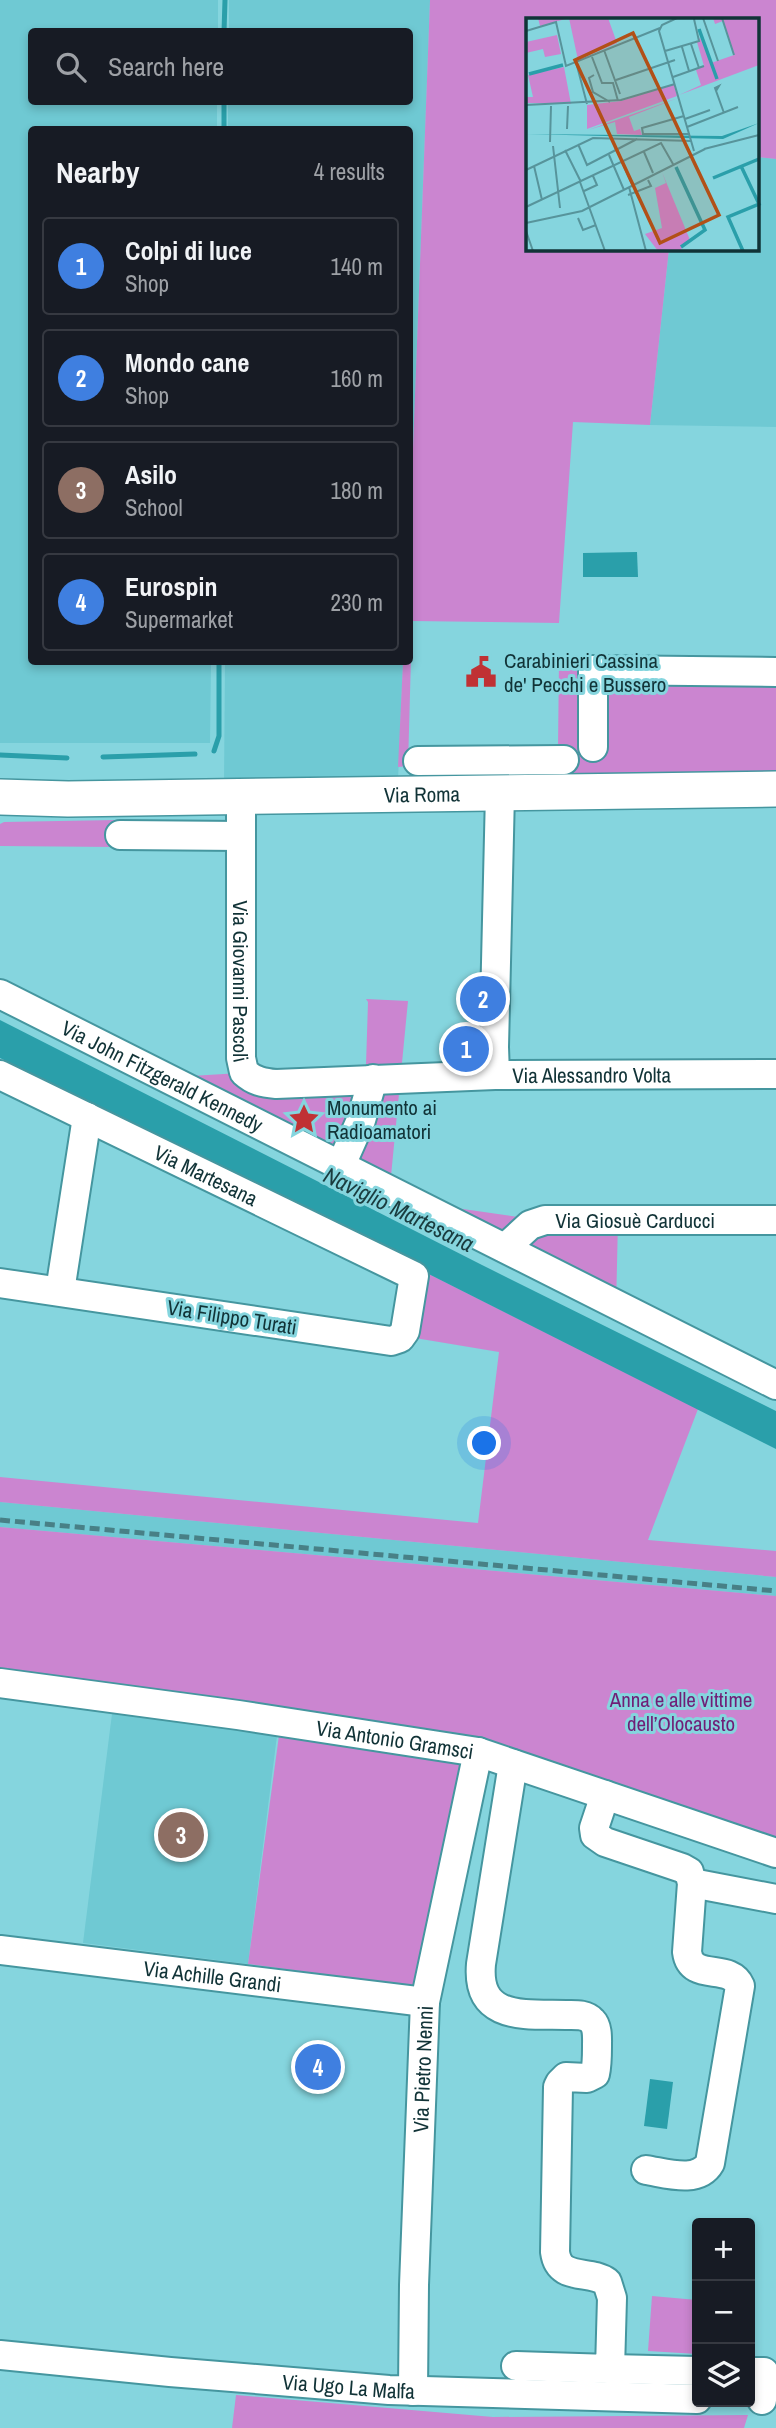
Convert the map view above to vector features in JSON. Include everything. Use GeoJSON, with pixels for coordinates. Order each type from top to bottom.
{"type":"FeatureCollection","features":[{"type":"Feature","properties":{"kind":"main road","name":"Via Roma"},"geometry":{"type":"LineString","coordinates":[[0,797],[241,797],[418,767],[500,793],[776,789]]}},
{"type":"Feature","properties":{"kind":"main road","name":"Via Roma"},"geometry":{"type":"LineString","coordinates":[[0,817],[68,799]]}},
{"type":"Feature","properties":{"kind":"street"},"geometry":{"type":"LineString","coordinates":[[593,747],[593,670],[776,672]]}},
{"type":"Feature","properties":{"kind":"street"},"geometry":{"type":"LineString","coordinates":[[418,767],[564,761]]}},
{"type":"Feature","properties":{"kind":"street"},"geometry":{"type":"LineString","coordinates":[[495,1075],[500,793]]}},
{"type":"Feature","properties":{"kind":"street","name":"Via Giovanni Pascoli"},"geometry":{"type":"LineString","coordinates":[[241,797],[244,1072],[257,1081],[268,1083],[373,1079]]}},
{"type":"Feature","properties":{"kind":"street"},"geometry":{"type":"LineString","coordinates":[[120,835],[241,836]]}},
{"type":"Feature","properties":{"kind":"street","name":"Via John Fitzgerald Kennedy"},"geometry":{"type":"LineString","coordinates":[[0,994],[776,1385]]}},
{"type":"Feature","properties":{"kind":"street","name":"Via Alessandro Volta"},"geometry":{"type":"LineString","coordinates":[[373,1079],[495,1075],[776,1074]]}},
{"type":"Feature","properties":{"kind":"street","name":"Via Martesana"},"geometry":{"type":"LineString","coordinates":[[0,1075],[414,1276]]}},
{"type":"Feature","properties":{"kind":"street"},"geometry":{"type":"LineString","coordinates":[[341,1165],[361,1119],[373,1079]]}},
{"type":"Feature","properties":{"kind":"street"},"geometry":{"type":"LineString","coordinates":[[60,1291],[87,1117]]}},
{"type":"Feature","properties":{"kind":"street","name":"Via Giosuè Carducci"},"geometry":{"type":"LineString","coordinates":[[505,1248],[530,1224],[545,1220],[776,1220]]}},
{"type":"Feature","properties":{"kind":"street","name":"Via Filippo Turati"},"geometry":{"type":"LineString","coordinates":[[0,1283],[391,1341],[400,1338],[405,1331],[414,1276]]}},
{"type":"Feature","properties":{"kind":"street","name":"Via Antonio Gramsci"},"geometry":{"type":"LineString","coordinates":[[0,1683],[238,1715],[478,1752],[776,1853]]}},
{"type":"Feature","properties":{"kind":"street","name":"Via Pietro Nenni"},"geometry":{"type":"LineString","coordinates":[[413,2392],[414,2284],[425,2002],[478,1752]]}},
{"type":"Feature","properties":{"kind":"street"},"geometry":{"type":"LineString","coordinates":[[513,1764],[481,1964],[481,1987],[488,2001],[501,2009],[524,2014],[582,2016],[589,2018],[595,2026],[595,2074],[587,2078],[566,2077],[558,2088],[555,2252],[558,2264],[565,2271],[597,2276],[610,2287],[610,2369]]}},
{"type":"Feature","properties":{"kind":"street"},"geometry":{"type":"LineString","coordinates":[[605,1795],[594,1828],[597,1837],[604,1842],[689,1872],[692,1883],[687,1952],[689,1961],[699,1970],[735,1978],[740,1986],[710,2163],[704,2171],[694,2176],[646,2170]]}},
{"type":"Feature","properties":{"kind":"street"},"geometry":{"type":"LineString","coordinates":[[692,1883],[776,1899]]}},
{"type":"Feature","properties":{"kind":"street","name":"Via Achille Grandi"},"geometry":{"type":"LineString","coordinates":[[13,1951],[425,2002]]}},
{"type":"Feature","properties":{"kind":"street","name":"Via Ugo La Malfa"},"geometry":{"type":"LineString","coordinates":[[0,2355],[413,2392],[692,2399]]}},
{"type":"Feature","properties":{"kind":"street"},"geometry":{"type":"LineString","coordinates":[[516,2366],[692,2371]]}},
{"type":"Feature","properties":{"kind":"street"},"geometry":{"type":"LineString","coordinates":[[755,2372],[764,2372],[763,2400]]}},
{"type":"Feature","properties":{"kind":"shaded area"},"geometry":{"type":"Polygon","coordinates":[[[0,0],[218,0],[218,28],[28,28],[28,105],[217,105],[217,126],[28,126],[28,665],[211,665],[210,743],[0,743],[0,0]]]}},
{"type":"Feature","properties":{"kind":"shaded area"},"geometry":{"type":"Polygon","coordinates":[[[229,0],[430,0],[413,449],[413,126],[228,126],[228,105],[413,105],[413,28],[229,28],[229,0]]]}},
{"type":"Feature","properties":{"kind":"shaded area"},"geometry":{"type":"Polygon","coordinates":[[[758,157],[776,159],[776,427],[650,425],[669,250],[758,250],[758,157]]]}},
{"type":"Feature","properties":{"kind":"shaded area"},"geometry":{"type":"Polygon","coordinates":[[[637,552],[638,577],[583,577],[583,553],[637,552]]]}},
{"type":"Feature","properties":{"kind":"shaded area"},"geometry":{"type":"Polygon","coordinates":[[[225,665],[403,665],[398,780],[224,784],[225,665]]]}},
{"type":"Feature","properties":{"kind":"shaded area"},"geometry":{"type":"Polygon","coordinates":[[[0,1020],[776,1411],[776,1449],[0,1058],[0,1020]]]}},
{"type":"Feature","properties":{"kind":"shaded area"},"geometry":{"type":"Polygon","coordinates":[[[0,1502],[776,1577],[776,1596],[0,1527],[0,1502]]]}},
{"type":"Feature","properties":{"kind":"shaded area"},"geometry":{"type":"Polygon","coordinates":[[[113,1706],[278,1728],[248,1964],[83,1943],[113,1706]]]}},
{"type":"Feature","properties":{"kind":"shaded area"},"geometry":{"type":"Polygon","coordinates":[[[650,2079],[673,2082],[667,2129],[644,2126],[650,2079]]]}},
{"type":"Feature","properties":{"kind":"green space"},"geometry":{"type":"Polygon","coordinates":[[[430,0],[776,0],[776,159],[758,157],[758,18],[526,18],[526,250],[669,250],[650,425],[573,422],[559,623],[413,621],[413,449],[430,0]]]}},
{"type":"Feature","properties":{"kind":"green space"},"geometry":{"type":"Polygon","coordinates":[[[559,660],[776,663],[776,772],[434,779],[433,747],[558,748],[559,660]]]}},
{"type":"Feature","properties":{"kind":"green space"},"geometry":{"type":"Polygon","coordinates":[[[403,665],[411,665],[408,766],[398,767],[403,665]]]}},
{"type":"Feature","properties":{"kind":"green space"},"geometry":{"type":"Polygon","coordinates":[[[115,820],[115,847],[0,846],[0,824],[4,822],[115,820]]]}},
{"type":"Feature","properties":{"kind":"green space"},"geometry":{"type":"Polygon","coordinates":[[[366,999],[408,1001],[391,1176],[449,1207],[539,1220],[618,1220],[616,1309],[159,1078],[366,1065],[366,999]]]}},
{"type":"Feature","properties":{"kind":"green space"},"geometry":{"type":"Polygon","coordinates":[[[425,1272],[698,1409],[648,1540],[776,1551],[776,1577],[0,1502],[0,1477],[478,1523],[499,1352],[415,1338],[425,1272]]]}},
{"type":"Feature","properties":{"kind":"green space","name":"Anna e alle vittime dell’Olocausto"},"geometry":{"type":"Polygon","coordinates":[[[0,1527],[776,1596],[776,1846],[479,1743],[0,1678],[0,1527]]]}},
{"type":"Feature","properties":{"kind":"green space"},"geometry":{"type":"Polygon","coordinates":[[[280,1728],[463,1761],[420,1987],[248,1964],[280,1728]]]}},
{"type":"Feature","properties":{"kind":"green space"},"geometry":{"type":"Polygon","coordinates":[[[652,2296],[692,2300],[692,2354],[648,2351],[652,2296]]]}},
{"type":"Feature","properties":{"kind":"green space"},"geometry":{"type":"Polygon","coordinates":[[[236,2395],[493,2417],[748,2415],[744,2428],[232,2428],[236,2395]]]}},
{"type":"Feature","properties":{"kind":"waterway"},"geometry":{"type":"LineString","coordinates":[[224,28],[225,0]]}},
{"type":"Feature","properties":{"kind":"waterway"},"geometry":{"type":"LineString","coordinates":[[224,105],[224,126]]}},
{"type":"Feature","properties":{"kind":"waterway"},"geometry":{"type":"LineString","coordinates":[[214,751],[219,736],[219,665]]}},
{"type":"Feature","properties":{"kind":"waterway"},"geometry":{"type":"LineString","coordinates":[[103,757],[195,754]]}},
{"type":"Feature","properties":{"kind":"waterway"},"geometry":{"type":"LineString","coordinates":[[0,755],[67,758]]}},
{"type":"Feature","properties":{"kind":"railway"},"geometry":{"type":"LineString","coordinates":[[0,1520],[776,1591]]}},
{"type":"Feature","properties":{"kind":"place","name":"Carabinieri Cassina de' Pecchi e Bussero"},"geometry":{"type":"Point","coordinates":[481,672]}},
{"type":"Feature","properties":{"kind":"place","name":"Mondo cane"},"geometry":{"type":"Point","coordinates":[483,999]}},
{"type":"Feature","properties":{"kind":"place","name":"Colpi di luce"},"geometry":{"type":"Point","coordinates":[466,1049]}},
{"type":"Feature","properties":{"kind":"place","name":"Monumento ai Radioamatori"},"geometry":{"type":"Point","coordinates":[304,1119]}},
{"type":"Feature","properties":{"kind":"place","name":"Asilo"},"geometry":{"type":"Point","coordinates":[181,1835]}},
{"type":"Feature","properties":{"kind":"place","name":"Eurospin"},"geometry":{"type":"Point","coordinates":[318,2067]}},
{"type":"Feature","properties":{"kind":"water label","name":"Naviglio Martesana"},"geometry":{"type":"Point","coordinates":[399,1209]}}]}
